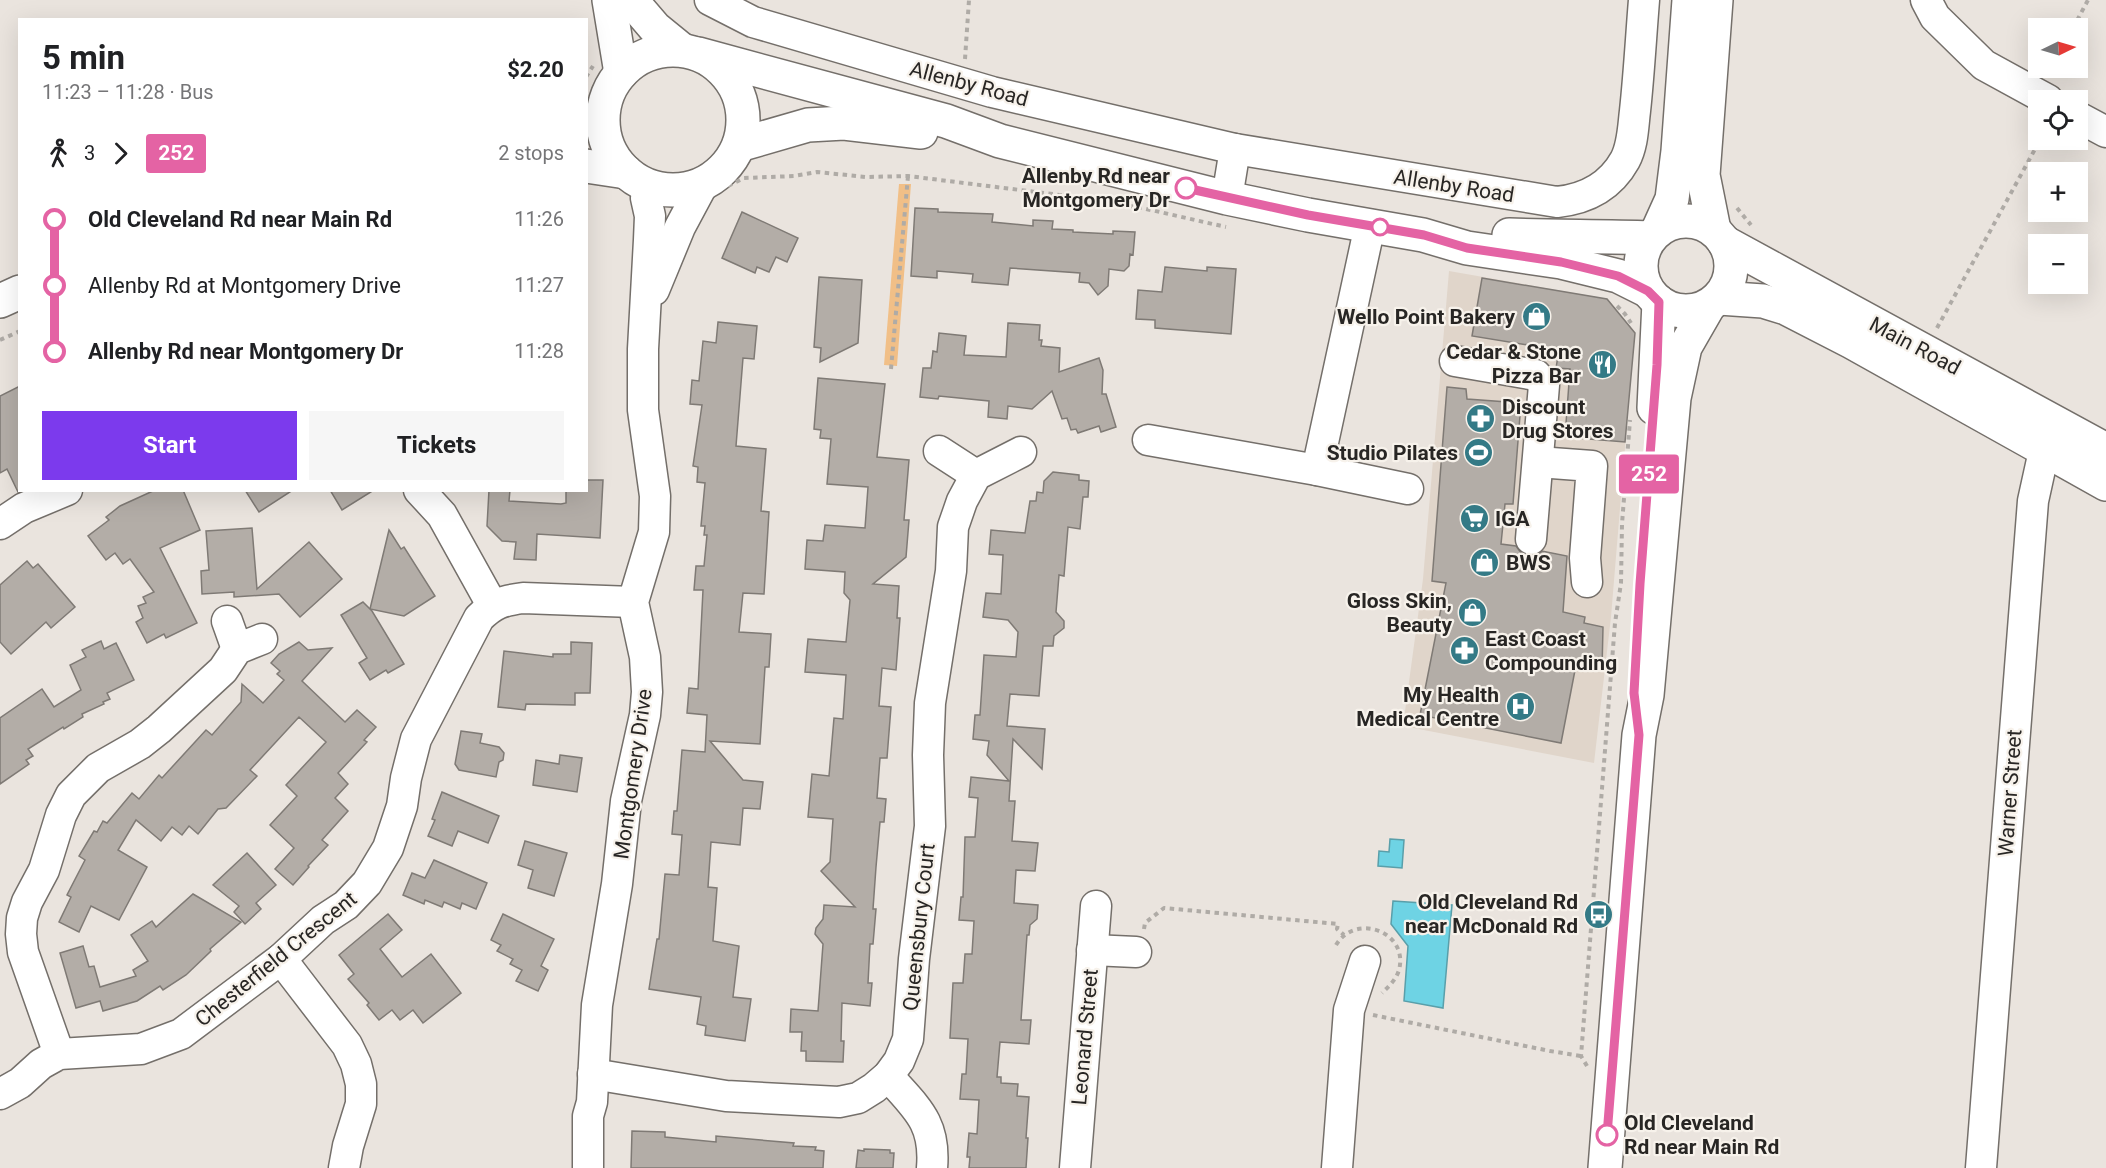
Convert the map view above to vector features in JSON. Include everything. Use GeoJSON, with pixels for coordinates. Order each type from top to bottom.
{"type":"FeatureCollection","features":[{"type":"Feature","properties":{"kind":"main road"},"geometry":{"type":"LineString","coordinates":[[609,0],[603,117],[605,137],[613,156],[638,179]]}},
{"type":"Feature","properties":{"kind":"main road","name":"Allenby Road"},"geometry":{"type":"LineString","coordinates":[[631,0],[655,28],[690,52],[946,121],[1000,141],[1227,198],[1424,235],[1467,248],[1561,262],[1618,276],[1653,296]]}},
{"type":"Feature","properties":{"kind":"main road"},"geometry":{"type":"LineString","coordinates":[[1689,0],[1672,199],[1643,250],[1642,278],[1653,296],[1670,309],[1682,312],[1695,311],[1713,302]]}},
{"type":"Feature","properties":{"kind":"main road"},"geometry":{"type":"LineString","coordinates":[[1605,1168],[1639,735],[1647,695],[1674,398],[1684,347],[1713,302],[1727,286],[1731,271],[1730,256],[1719,236],[1703,175],[1716,0]]}},
{"type":"Feature","properties":{"kind":"main road"},"geometry":{"type":"LineString","coordinates":[[588,166],[638,179],[668,191],[686,190],[703,184],[724,168],[739,145],[743,123],[741,101],[731,81],[717,65],[690,52],[660,51],[638,59],[605,94]]}},
{"type":"Feature","properties":{"kind":"main road","name":"Allenby Road"},"geometry":{"type":"LineString","coordinates":[[739,145],[808,125],[844,123],[1000,141]]}},
{"type":"Feature","properties":{"kind":"main road"},"geometry":{"type":"LineString","coordinates":[[1654,234],[1672,223],[1687,220],[1701,223],[1719,236]]}},
{"type":"Feature","properties":{"kind":"main road","name":"Allenby Road"},"geometry":{"type":"LineString","coordinates":[[1424,235],[1467,232],[1561,238],[1654,234]]}},
{"type":"Feature","properties":{"kind":"main road","name":"Main Road"},"geometry":{"type":"LineString","coordinates":[[1719,236],[2050,436],[2106,484]]}},
{"type":"Feature","properties":{"kind":"main road"},"geometry":{"type":"LineString","coordinates":[[0,301],[18,293]]}},
{"type":"Feature","properties":{"kind":"main road"},"geometry":{"type":"LineString","coordinates":[[1639,735],[1634,693],[1657,365],[1653,296]]}},
{"type":"Feature","properties":{"kind":"main road","name":"Main Road"},"geometry":{"type":"LineString","coordinates":[[1713,302],[1763,301],[1786,308],[2050,436],[2106,450]]}},
{"type":"Feature","properties":{"kind":"street","name":"Allenby Road"},"geometry":{"type":"LineString","coordinates":[[710,0],[753,22],[992,92],[1235,149],[1557,202],[1576,200],[1600,189],[1624,161],[1631,146],[1644,0]]}},
{"type":"Feature","properties":{"kind":"street"},"geometry":{"type":"LineString","coordinates":[[1926,0],[1935,17],[1984,65],[2030,90]]}},
{"type":"Feature","properties":{"kind":"street"},"geometry":{"type":"LineString","coordinates":[[2088,122],[2106,132]]}},
{"type":"Feature","properties":{"kind":"street"},"geometry":{"type":"LineString","coordinates":[[1227,198],[1235,149]]}},
{"type":"Feature","properties":{"kind":"street","name":"Montgomery Drive"},"geometry":{"type":"LineString","coordinates":[[588,1168],[588,1116],[592,1101],[597,1005],[617,884],[626,801],[645,715],[647,692],[645,657],[633,602],[654,532],[655,496],[643,410],[650,216],[638,179]]}},
{"type":"Feature","properties":{"kind":"street","name":"Montgomery Drive"},"geometry":{"type":"LineString","coordinates":[[645,311],[680,227],[703,184]]}},
{"type":"Feature","properties":{"kind":"street"},"geometry":{"type":"LineString","coordinates":[[1317,470],[1370,225]]}},
{"type":"Feature","properties":{"kind":"street"},"geometry":{"type":"LineString","coordinates":[[1455,361],[1536,375],[1544,385],[1531,539]]}},
{"type":"Feature","properties":{"kind":"street","name":"Warner Street"},"geometry":{"type":"LineString","coordinates":[[1981,1168],[2032,501],[2050,436]]}},
{"type":"Feature","properties":{"kind":"street"},"geometry":{"type":"LineString","coordinates":[[1148,440],[1317,470],[1408,489]]}},
{"type":"Feature","properties":{"kind":"street"},"geometry":{"type":"LineString","coordinates":[[939,451],[976,475],[1021,452]]}},
{"type":"Feature","properties":{"kind":"street"},"geometry":{"type":"LineString","coordinates":[[1538,462],[1593,466],[1585,558],[1587,582]]}},
{"type":"Feature","properties":{"kind":"street","name":"Queensbury Court"},"geometry":{"type":"LineString","coordinates":[[593,1074],[726,1096],[839,1102],[858,1098],[888,1076],[899,1061],[909,1039],[914,959],[930,826],[928,754],[930,703],[951,571],[953,526],[962,501],[976,475]]}},
{"type":"Feature","properties":{"kind":"street"},"geometry":{"type":"LineString","coordinates":[[0,525],[24,508],[62,492]]}},
{"type":"Feature","properties":{"kind":"street"},"geometry":{"type":"LineString","coordinates":[[421,492],[442,515],[492,605],[523,598],[633,602]]}},
{"type":"Feature","properties":{"kind":"street","name":"Chesterfield Crescent"},"geometry":{"type":"LineString","coordinates":[[0,1094],[20,1083],[41,1064],[60,1054],[141,1049],[181,1034],[281,959],[323,920],[346,905],[367,883],[379,864],[396,827],[411,758],[422,725],[479,618],[492,605]]}},
{"type":"Feature","properties":{"kind":"street"},"geometry":{"type":"LineString","coordinates":[[60,1054],[24,952],[21,934],[22,918],[27,902],[44,870],[71,795],[98,768],[140,744],[159,729],[250,644],[227,621]]}},
{"type":"Feature","properties":{"kind":"street","name":"Leonard Street"},"geometry":{"type":"LineString","coordinates":[[1075,1168],[1096,906]]}},
{"type":"Feature","properties":{"kind":"street"},"geometry":{"type":"LineString","coordinates":[[1092,950],[1136,952]]}},
{"type":"Feature","properties":{"kind":"street"},"geometry":{"type":"LineString","coordinates":[[281,959],[347,1045],[356,1064],[361,1084],[361,1104],[344,1168]]}},
{"type":"Feature","properties":{"kind":"street"},"geometry":{"type":"LineString","coordinates":[[1337,1168],[1349,1010],[1365,961]]}},
{"type":"Feature","properties":{"kind":"street"},"geometry":{"type":"LineString","coordinates":[[888,1076],[923,1115],[934,1151],[933,1168]]}},
{"type":"Feature","properties":{"kind":"path"},"geometry":{"type":"LineString","coordinates":[[964,65],[969,0]]}},
{"type":"Feature","properties":{"kind":"path"},"geometry":{"type":"LineString","coordinates":[[2078,18],[2088,0]]}},
{"type":"Feature","properties":{"kind":"path"},"geometry":{"type":"LineString","coordinates":[[1937,328],[2035,150]]}},
{"type":"Feature","properties":{"kind":"path"},"geometry":{"type":"LineString","coordinates":[[891,369],[908,176]]}},
{"type":"Feature","properties":{"kind":"path"},"geometry":{"type":"LineString","coordinates":[[1734,205],[1757,231]]}},
{"type":"Feature","properties":{"kind":"path"},"geometry":{"type":"LineString","coordinates":[[1927,323],[1947,333]]}},
{"type":"Feature","properties":{"kind":"path"},"geometry":{"type":"LineString","coordinates":[[0,340],[18,332]]}},
{"type":"Feature","properties":{"kind":"path"},"geometry":{"type":"LineString","coordinates":[[1136,952],[1142,942],[1145,923],[1164,908],[1338,924],[1337,929],[1344,935]]}},
{"type":"Feature","properties":{"kind":"path"},"geometry":{"type":"LineString","coordinates":[[1336,945],[1344,935],[1356,928],[1380,930],[1395,944],[1400,956],[1399,970],[1394,981],[1377,998]]}},
{"type":"Feature","properties":{"kind":"path"},"geometry":{"type":"LineString","coordinates":[[1368,1014],[1581,1056]]}},
{"type":"Feature","properties":{"kind":"shaded area"},"geometry":{"type":"Polygon","coordinates":[[[899,184],[911,184],[897,366],[884,365],[899,184]]]}},
{"type":"Feature","properties":{"kind":"shaded area"},"geometry":{"type":"Polygon","coordinates":[[[1449,271],[1608,299],[1633,330],[1611,617],[1594,763],[1403,726],[1423,579],[1449,271]]]}},
{"type":"Feature","properties":{"kind":"water"},"geometry":{"type":"Polygon","coordinates":[[[1390,839],[1404,840],[1402,868],[1378,866],[1379,851],[1389,852],[1390,839]]]}},
{"type":"Feature","properties":{"kind":"water"},"geometry":{"type":"Polygon","coordinates":[[[1393,901],[1452,905],[1443,1008],[1404,1001],[1408,946],[1391,924],[1393,901]]]}},
{"type":"Feature","properties":{"kind":"building"},"geometry":{"type":"Polygon","coordinates":[[[915,208],[938,209],[938,212],[993,214],[992,222],[1033,226],[1033,220],[1053,221],[1052,229],[1073,230],[1073,232],[1113,234],[1113,231],[1135,232],[1133,255],[1130,254],[1129,266],[1124,271],[1109,269],[1108,286],[1098,295],[1089,283],[1079,282],[1080,273],[1010,268],[1008,285],[972,282],[973,274],[937,271],[937,278],[911,276],[915,208]]]}},
{"type":"Feature","properties":{"kind":"building"},"geometry":{"type":"Polygon","coordinates":[[[742,212],[798,238],[787,262],[776,257],[769,272],[757,267],[755,273],[722,258],[742,212]]]}},
{"type":"Feature","properties":{"kind":"building"},"geometry":{"type":"Polygon","coordinates":[[[1165,267],[1207,271],[1207,267],[1236,269],[1231,334],[1155,328],[1155,320],[1136,319],[1138,290],[1162,292],[1165,267]]]}},
{"type":"Feature","properties":{"kind":"building"},"geometry":{"type":"Polygon","coordinates":[[[819,277],[862,280],[858,343],[820,362],[821,348],[814,347],[819,277]]]}},
{"type":"Feature","properties":{"kind":"building"},"geometry":{"type":"Polygon","coordinates":[[[1482,278],[1607,299],[1635,333],[1625,442],[1565,437],[1570,369],[1556,368],[1559,350],[1472,336],[1482,278]]]}},
{"type":"Feature","properties":{"kind":"building"},"geometry":{"type":"Polygon","coordinates":[[[718,322],[757,326],[754,359],[743,358],[736,446],[766,449],[761,511],[769,512],[764,594],[743,593],[739,632],[771,634],[769,667],[765,667],[760,744],[710,741],[743,780],[763,782],[760,809],[743,808],[740,845],[711,842],[708,887],[717,888],[713,941],[739,946],[733,997],[751,999],[745,1041],[705,1035],[706,1026],[697,1024],[701,997],[649,989],[657,939],[659,939],[665,874],[679,875],[682,835],[672,834],[674,811],[677,811],[682,750],[705,752],[707,715],[687,713],[689,688],[698,689],[703,590],[694,590],[696,566],[704,566],[707,535],[704,535],[705,526],[701,526],[705,483],[697,482],[698,467],[693,466],[702,405],[690,404],[692,380],[699,381],[703,341],[716,343],[718,322]]]}},
{"type":"Feature","properties":{"kind":"building"},"geometry":{"type":"Polygon","coordinates":[[[1008,323],[1040,325],[1041,346],[1060,348],[1059,372],[1099,358],[1103,370],[1102,394],[1106,394],[1116,427],[1101,432],[1099,426],[1078,433],[1076,429],[1071,430],[1067,418],[1062,419],[1052,391],[1032,409],[1008,406],[1007,419],[988,417],[989,401],[939,396],[938,399],[920,397],[923,368],[931,368],[933,351],[937,352],[939,333],[966,336],[964,355],[1006,357],[1008,323]]]}},
{"type":"Feature","properties":{"kind":"building"},"geometry":{"type":"Polygon","coordinates":[[[818,378],[885,384],[877,457],[909,460],[904,520],[909,520],[906,557],[873,584],[899,586],[897,618],[900,618],[896,670],[882,668],[879,706],[891,707],[887,758],[880,758],[877,798],[886,799],[884,822],[880,822],[873,909],[876,909],[873,944],[870,944],[868,983],[872,983],[870,1006],[842,1003],[843,1062],[806,1061],[806,1051],[801,1051],[802,1032],[790,1032],[791,1009],[818,1011],[823,944],[815,934],[816,928],[823,919],[824,905],[855,907],[821,871],[830,862],[833,819],[808,817],[812,774],[829,776],[834,718],[843,719],[846,675],[805,672],[808,639],[846,642],[850,600],[844,593],[845,572],[805,569],[807,540],[823,541],[825,525],[865,528],[868,487],[827,484],[831,439],[820,438],[821,430],[814,429],[818,378]]]}},
{"type":"Feature","properties":{"kind":"building"},"geometry":{"type":"Polygon","coordinates":[[[18,387],[18,492],[7,469],[0,473],[0,396],[18,387]]]}},
{"type":"Feature","properties":{"kind":"building"},"geometry":{"type":"Polygon","coordinates":[[[1447,387],[1466,389],[1467,399],[1521,403],[1513,504],[1505,504],[1501,544],[1516,546],[1521,553],[1529,556],[1538,555],[1542,551],[1567,556],[1563,612],[1585,617],[1584,623],[1603,627],[1602,670],[1576,665],[1561,743],[1420,715],[1446,583],[1432,581],[1447,387]]]}},
{"type":"Feature","properties":{"kind":"building"},"geometry":{"type":"Polygon","coordinates":[[[1053,472],[1079,475],[1079,480],[1089,481],[1088,497],[1083,497],[1080,529],[1068,527],[1064,576],[1059,575],[1056,612],[1064,621],[1064,628],[1054,636],[1053,646],[1043,646],[1039,696],[1010,694],[1007,726],[1045,729],[1042,769],[1013,739],[1009,801],[1015,801],[1012,841],[1038,843],[1035,871],[1016,870],[1014,903],[1038,905],[1037,919],[1030,925],[1029,935],[1027,935],[1021,1020],[1031,1020],[1029,1044],[1000,1042],[997,1077],[1001,1077],[1001,1083],[1018,1084],[1017,1096],[1029,1097],[1026,1168],[969,1168],[970,1157],[967,1157],[969,1133],[977,1134],[979,1100],[960,1099],[962,1074],[966,1074],[968,1039],[950,1038],[953,983],[963,983],[965,954],[972,954],[974,921],[959,920],[961,897],[963,897],[965,837],[975,837],[978,798],[969,797],[971,777],[1009,781],[987,755],[989,741],[973,739],[975,715],[980,715],[984,655],[1016,657],[1018,632],[1008,620],[983,617],[986,593],[1001,594],[1003,555],[989,554],[991,530],[1025,533],[1030,501],[1036,501],[1037,492],[1043,493],[1044,481],[1053,472]]]}},
{"type":"Feature","properties":{"kind":"building"},"geometry":{"type":"Polygon","coordinates":[[[588,480],[603,480],[600,538],[537,534],[536,560],[514,559],[516,542],[502,541],[487,526],[489,492],[510,492],[509,501],[566,503],[566,492],[588,492],[588,480]]]}},
{"type":"Feature","properties":{"kind":"building"},"geometry":{"type":"Polygon","coordinates":[[[151,492],[184,492],[200,530],[160,548],[197,623],[166,638],[164,634],[147,643],[136,622],[143,618],[138,606],[146,603],[143,597],[154,592],[130,559],[123,564],[115,553],[106,560],[88,536],[109,520],[106,517],[120,506],[151,492]]]}},
{"type":"Feature","properties":{"kind":"building"},"geometry":{"type":"Polygon","coordinates":[[[246,492],[290,492],[259,512],[246,492]]]}},
{"type":"Feature","properties":{"kind":"building"},"geometry":{"type":"Polygon","coordinates":[[[331,492],[371,492],[342,510],[331,492]]]}},
{"type":"Feature","properties":{"kind":"building"},"geometry":{"type":"Polygon","coordinates":[[[252,528],[257,589],[309,542],[342,579],[300,617],[279,594],[234,597],[234,592],[202,594],[201,571],[209,570],[206,531],[252,528]]]}},
{"type":"Feature","properties":{"kind":"building"},"geometry":{"type":"Polygon","coordinates":[[[389,530],[401,549],[404,547],[435,596],[404,616],[370,609],[389,530]]]}},
{"type":"Feature","properties":{"kind":"building"},"geometry":{"type":"Polygon","coordinates":[[[27,561],[33,568],[38,564],[75,607],[51,628],[46,622],[11,654],[0,642],[0,585],[27,561]]]}},
{"type":"Feature","properties":{"kind":"building"},"geometry":{"type":"Polygon","coordinates":[[[363,602],[372,611],[404,664],[388,673],[386,670],[370,680],[359,663],[367,658],[341,615],[363,602]]]}},
{"type":"Feature","properties":{"kind":"building"},"geometry":{"type":"Polygon","coordinates":[[[101,641],[104,649],[116,643],[134,680],[107,693],[110,699],[103,702],[104,704],[82,714],[83,717],[28,749],[33,756],[26,760],[29,764],[0,784],[0,718],[42,689],[54,707],[81,690],[70,665],[86,657],[82,650],[101,641]]]}},
{"type":"Feature","properties":{"kind":"building"},"geometry":{"type":"Polygon","coordinates":[[[299,642],[308,650],[332,648],[302,681],[345,722],[357,710],[376,727],[364,740],[367,742],[338,773],[348,784],[335,798],[348,811],[322,840],[328,845],[293,885],[275,869],[294,848],[270,825],[297,796],[286,785],[326,742],[299,717],[250,770],[257,776],[226,808],[218,809],[198,834],[189,826],[182,835],[172,827],[161,841],[136,820],[118,850],[147,867],[119,920],[91,906],[79,932],[59,922],[71,897],[67,895],[85,860],[79,856],[94,831],[97,832],[103,821],[107,823],[132,793],[139,799],[159,775],[162,778],[206,730],[212,735],[241,702],[242,684],[263,703],[284,680],[277,674],[280,671],[271,663],[279,654],[299,642]]]}},
{"type":"Feature","properties":{"kind":"building"},"geometry":{"type":"Polygon","coordinates":[[[571,642],[592,643],[590,693],[575,693],[575,705],[526,704],[525,710],[498,707],[504,651],[553,657],[553,654],[571,654],[571,642]]]}},
{"type":"Feature","properties":{"kind":"building"},"geometry":{"type":"Polygon","coordinates":[[[461,731],[482,734],[480,743],[499,747],[504,753],[503,760],[499,762],[496,777],[459,770],[455,764],[461,731]]]}},
{"type":"Feature","properties":{"kind":"building"},"geometry":{"type":"Polygon","coordinates":[[[560,755],[582,758],[577,792],[533,785],[536,760],[559,764],[560,755]]]}},
{"type":"Feature","properties":{"kind":"building"},"geometry":{"type":"Polygon","coordinates":[[[442,792],[499,816],[488,843],[458,831],[452,846],[428,836],[435,820],[432,819],[442,792]]]}},
{"type":"Feature","properties":{"kind":"building"},"geometry":{"type":"Polygon","coordinates":[[[525,841],[567,853],[554,896],[528,888],[533,870],[518,865],[525,841]]]}},
{"type":"Feature","properties":{"kind":"building"},"geometry":{"type":"Polygon","coordinates":[[[247,853],[276,885],[256,903],[261,909],[245,924],[234,912],[239,906],[213,885],[247,853]]]}},
{"type":"Feature","properties":{"kind":"building"},"geometry":{"type":"Polygon","coordinates":[[[434,860],[487,883],[476,909],[462,903],[460,909],[444,902],[442,907],[425,900],[424,904],[403,895],[412,873],[425,878],[434,860]]]}},
{"type":"Feature","properties":{"kind":"building"},"geometry":{"type":"Polygon","coordinates":[[[193,894],[241,922],[210,949],[211,951],[186,975],[163,990],[160,986],[137,1001],[103,1011],[100,1001],[76,1008],[60,953],[83,946],[89,967],[94,966],[100,987],[136,976],[133,970],[148,961],[131,935],[152,921],[156,927],[193,894]]]}},
{"type":"Feature","properties":{"kind":"building"},"geometry":{"type":"Polygon","coordinates":[[[388,914],[402,930],[380,949],[402,977],[431,954],[461,993],[423,1023],[413,1010],[400,1020],[392,1010],[379,1020],[367,1005],[369,1003],[348,979],[354,974],[339,955],[388,914]]]}},
{"type":"Feature","properties":{"kind":"building"},"geometry":{"type":"Polygon","coordinates":[[[503,914],[554,939],[541,966],[548,970],[538,991],[516,981],[522,970],[510,964],[513,959],[497,951],[501,945],[491,940],[503,914]]]}},
{"type":"Feature","properties":{"kind":"building"},"geometry":{"type":"Polygon","coordinates":[[[632,1131],[665,1132],[665,1137],[716,1142],[716,1136],[816,1147],[815,1150],[824,1151],[823,1168],[631,1168],[632,1131]]]}},
{"type":"Feature","properties":{"kind":"building"},"geometry":{"type":"Polygon","coordinates":[[[864,1149],[890,1150],[890,1153],[894,1153],[893,1168],[856,1168],[858,1150],[864,1151],[864,1149]]]}},
{"type":"Feature","properties":{"kind":"bus line","name":"252"},"geometry":{"type":"LineString","coordinates":[[1186,188],[1308,215],[1424,235],[1467,248],[1561,262],[1618,276],[1648,291],[1659,302],[1657,365],[1634,693],[1639,735],[1607,1135]]}},
{"type":"Feature","properties":{"kind":"place","name":"Allenby Rd near Montgomery Dr"},"geometry":{"type":"Point","coordinates":[1186,188]}},
{"type":"Feature","properties":{"kind":"place","name":"Wello Point Bakery"},"geometry":{"type":"Point","coordinates":[1536,317]}},
{"type":"Feature","properties":{"kind":"place","name":"Cedar & Stone Pizza Bar"},"geometry":{"type":"Point","coordinates":[1602,364]}},
{"type":"Feature","properties":{"kind":"place","name":"Discount Drug Stores"},"geometry":{"type":"Point","coordinates":[1481,419]}},
{"type":"Feature","properties":{"kind":"place","name":"Studio Pilates"},"geometry":{"type":"Point","coordinates":[1479,453]}},
{"type":"Feature","properties":{"kind":"place","name":"IGA"},"geometry":{"type":"Point","coordinates":[1474,519]}},
{"type":"Feature","properties":{"kind":"place","name":"BWS"},"geometry":{"type":"Point","coordinates":[1485,563]}},
{"type":"Feature","properties":{"kind":"place","name":"Gloss Skin, Beauty"},"geometry":{"type":"Point","coordinates":[1473,613]}},
{"type":"Feature","properties":{"kind":"place","name":"East Coast Compounding"},"geometry":{"type":"Point","coordinates":[1464,651]}},
{"type":"Feature","properties":{"kind":"place","name":"My Health Medical Centre"},"geometry":{"type":"Point","coordinates":[1520,707]}},
{"type":"Feature","properties":{"kind":"place","name":"Old Cleveland Rd near McDonald Rd"},"geometry":{"type":"Point","coordinates":[1599,914]}},
{"type":"Feature","properties":{"kind":"place","name":"Old Cleveland Rd near Main Rd"},"geometry":{"type":"Point","coordinates":[1607,1135]}}]}
